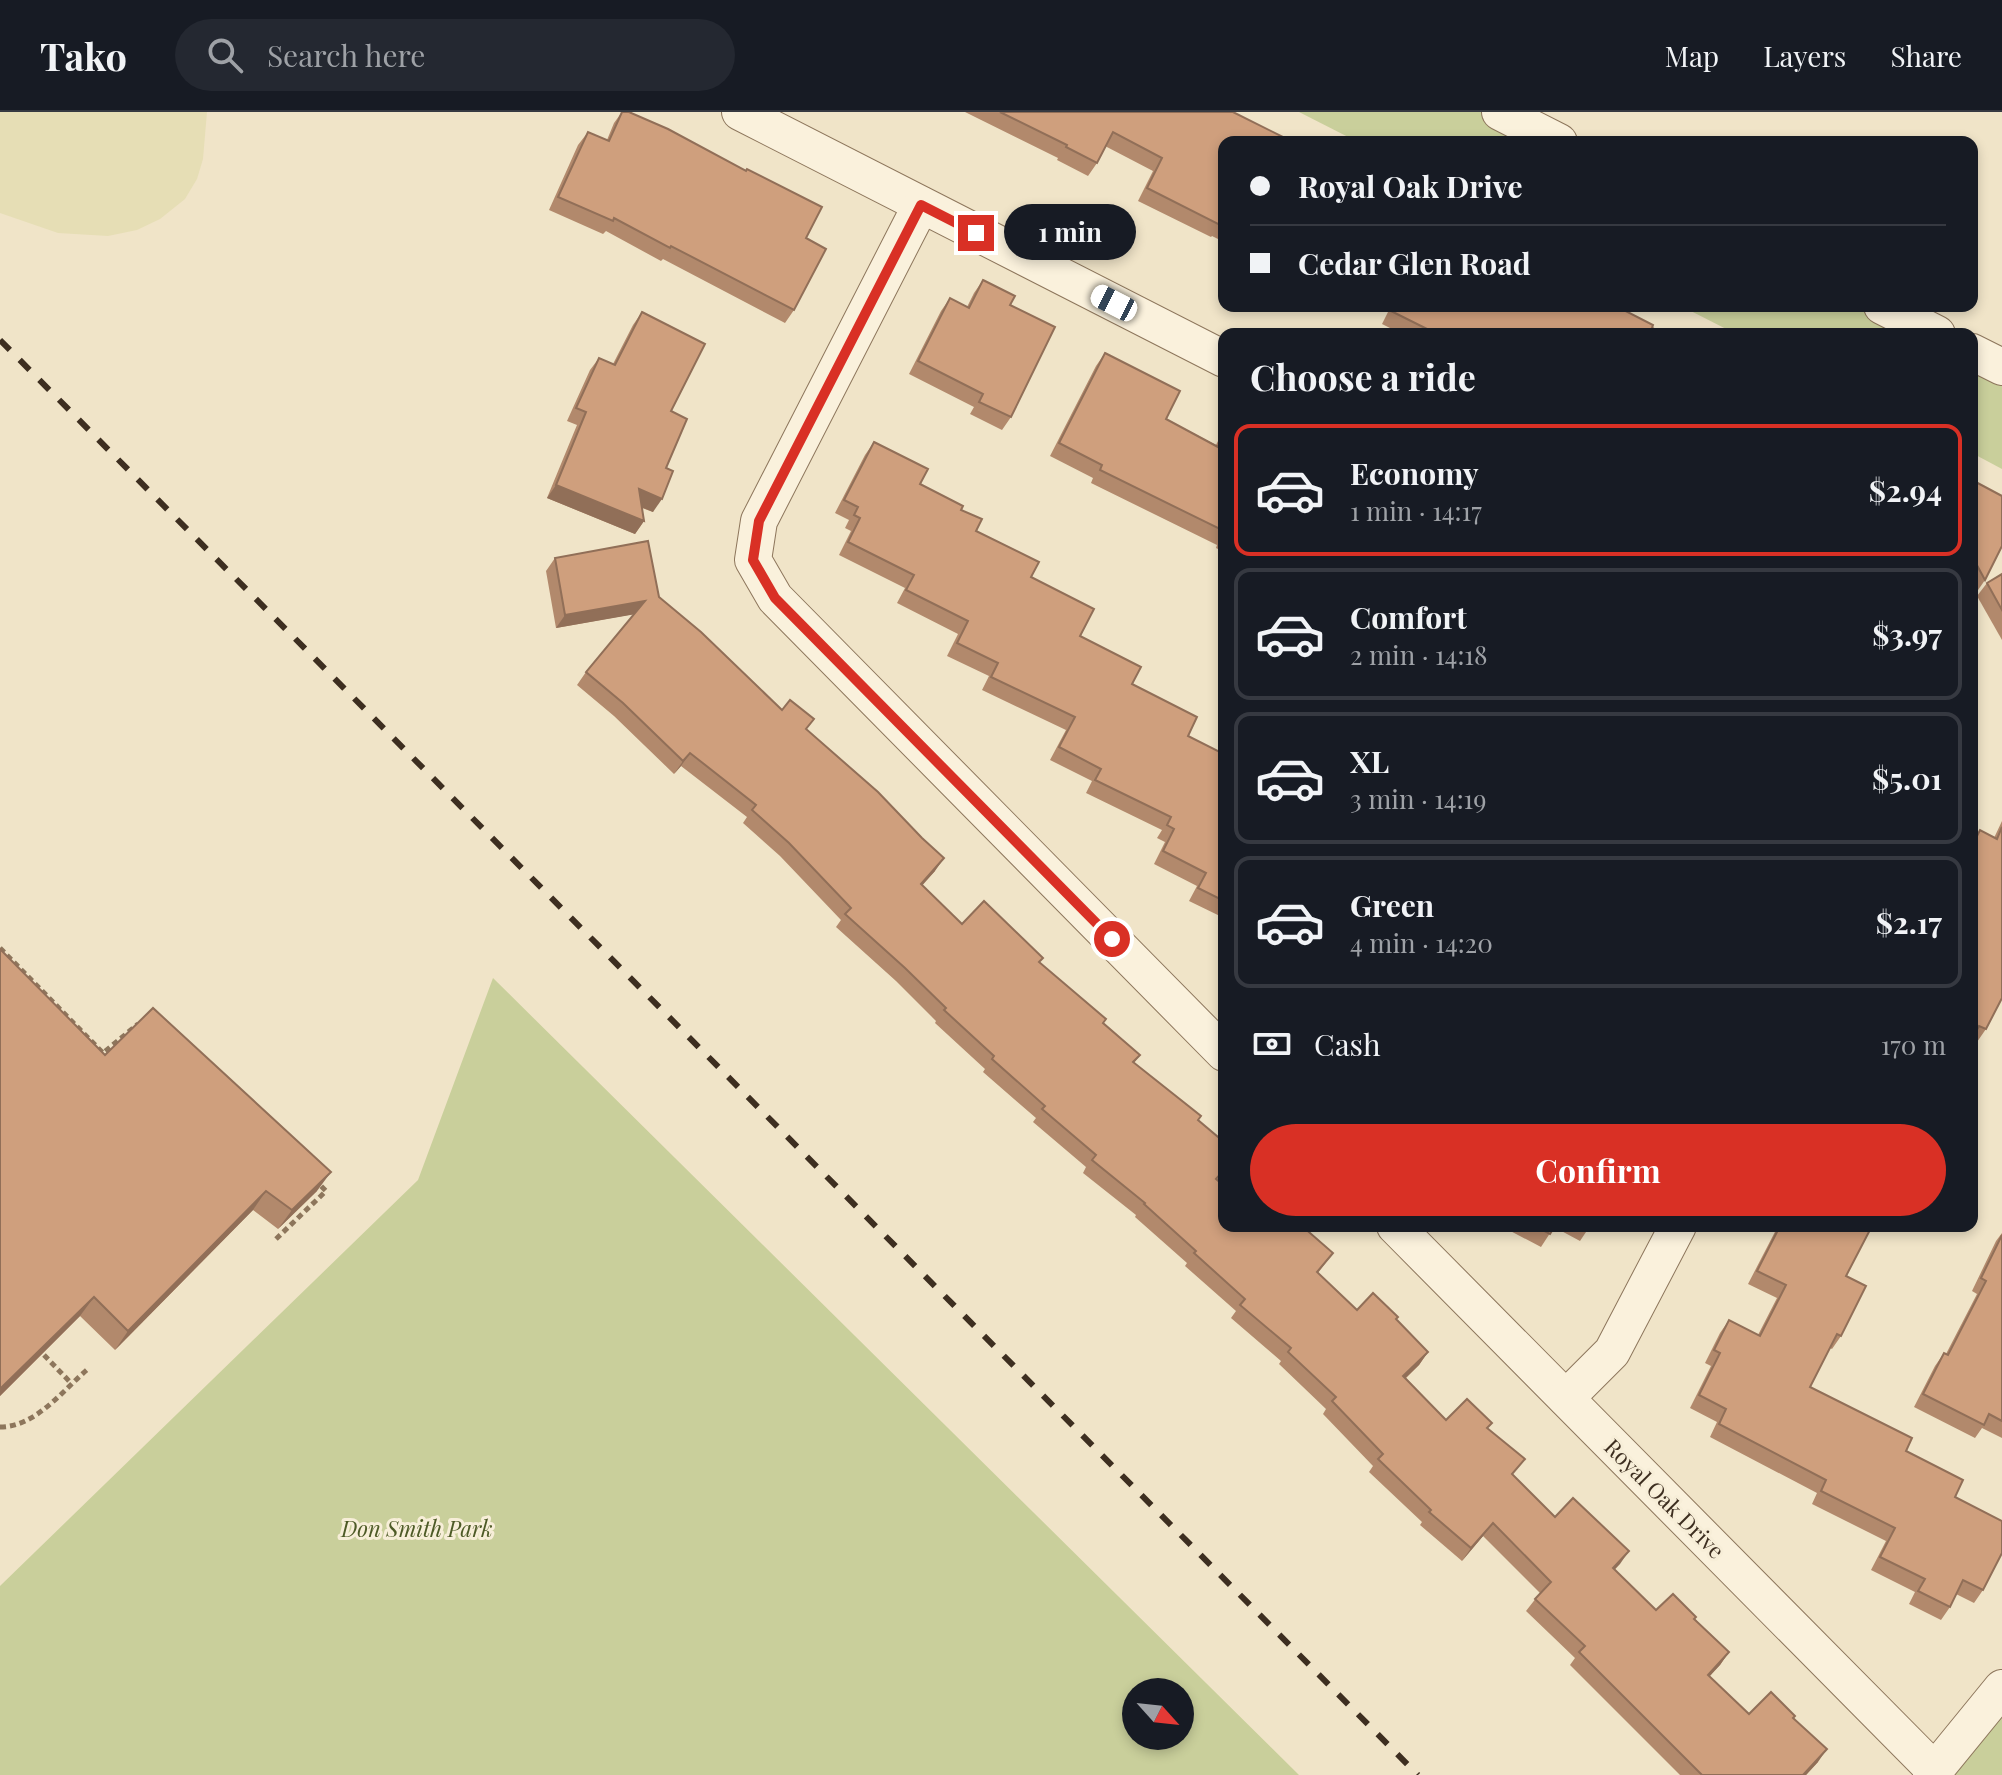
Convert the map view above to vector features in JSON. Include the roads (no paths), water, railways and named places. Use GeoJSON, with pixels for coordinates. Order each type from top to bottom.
{"type":"FeatureCollection","features":[{"type":"Feature","properties":{"kind":"street"},"geometry":{"type":"LineString","coordinates":[[740,112],[1218,356]]}},
{"type":"Feature","properties":{"kind":"street"},"geometry":{"type":"LineString","coordinates":[[1500,112],[1547,136]]}},
{"type":"Feature","properties":{"kind":"street"},"geometry":{"type":"LineString","coordinates":[[921,205],[759,521],[753,560],[775,598],[1218,1047]]}},
{"type":"Feature","properties":{"kind":"street"},"geometry":{"type":"LineString","coordinates":[[1894,312],[1925,328]]}},
{"type":"Feature","properties":{"kind":"street"},"geometry":{"type":"LineString","coordinates":[[1978,355],[2002,367]]}},
{"type":"Feature","properties":{"kind":"street","name":"Royal Oak Drive"},"geometry":{"type":"LineString","coordinates":[[1401,1232],[1933,1773]]}},
{"type":"Feature","properties":{"kind":"street"},"geometry":{"type":"LineString","coordinates":[[1566,1398],[1612,1352],[1675,1232]]}},
{"type":"Feature","properties":{"kind":"street"},"geometry":{"type":"LineString","coordinates":[[1933,1773],[2002,1688]]}},
{"type":"Feature","properties":{"kind":"railway"},"geometry":{"type":"LineString","coordinates":[[0,340],[1418,1775]]}},
{"type":"Feature","properties":{"kind":"park label","name":"Don Smith Park"},"geometry":{"type":"Point","coordinates":[417,1528]}}]}
